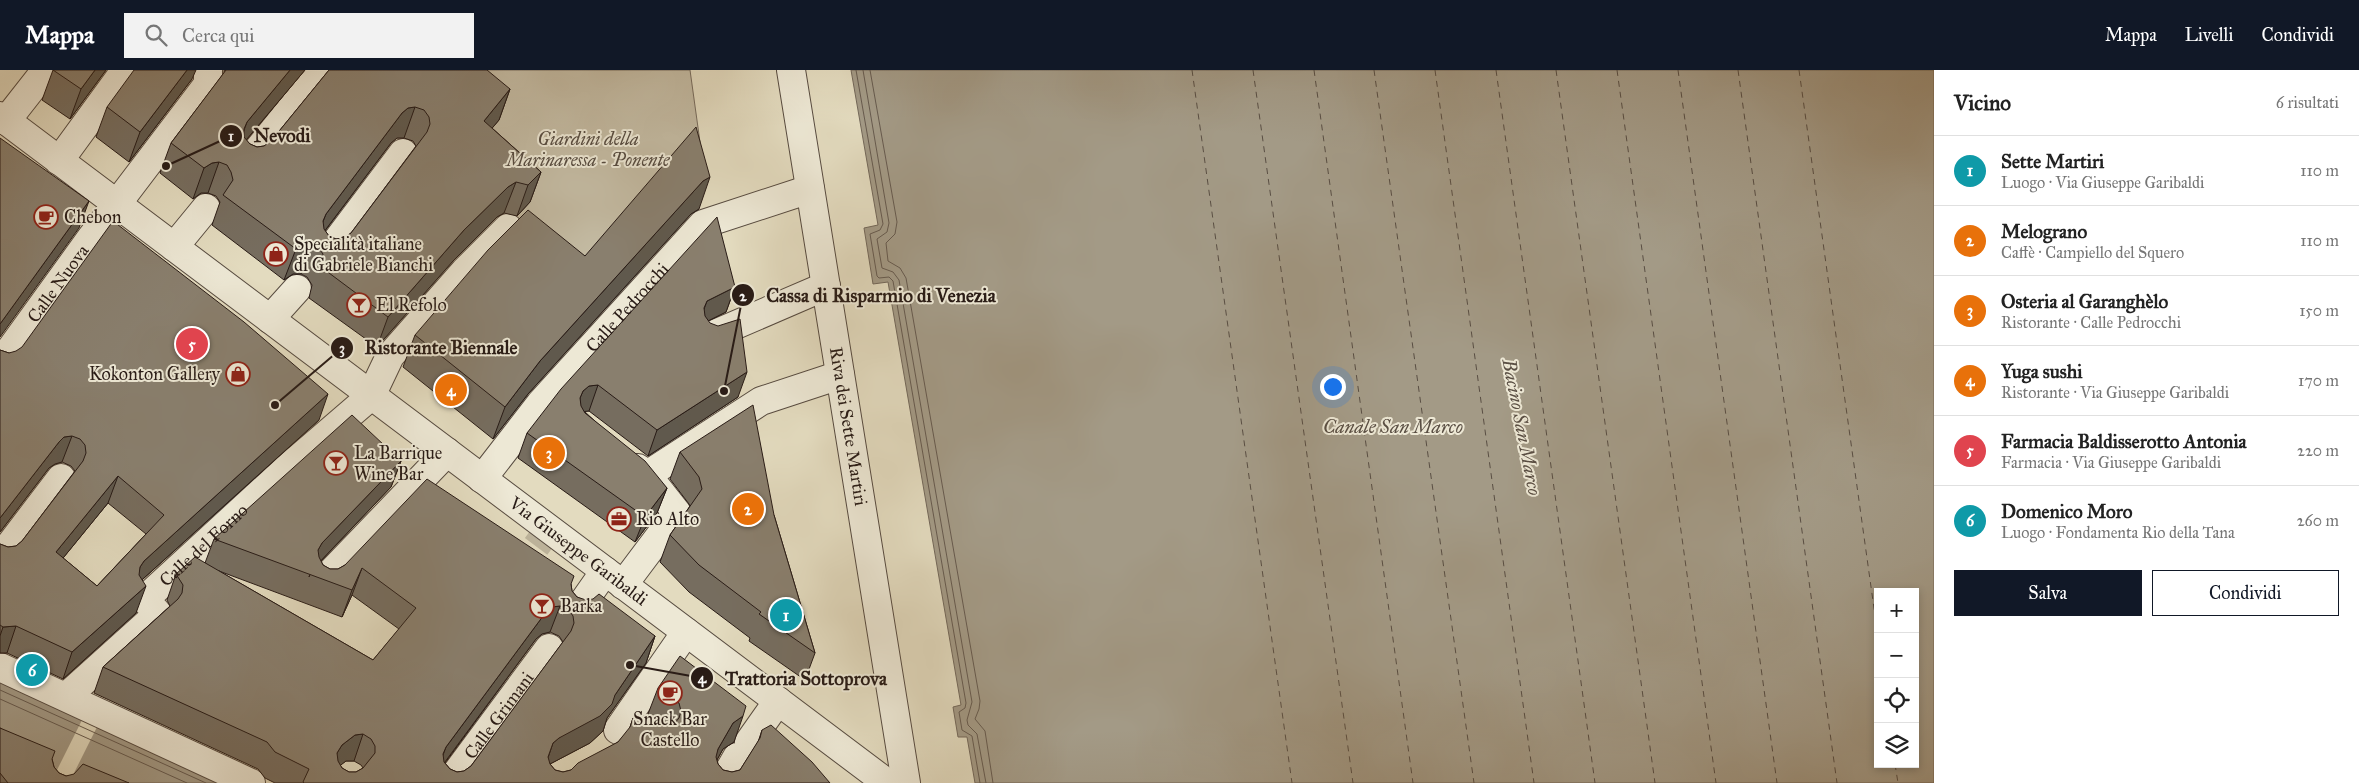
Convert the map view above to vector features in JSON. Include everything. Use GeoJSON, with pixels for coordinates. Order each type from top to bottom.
{"type":"FeatureCollection","features":[{"type":"Feature","properties":{"kind":"street"},"geometry":{"type":"LineString","coordinates":[[3,119],[46,70]]}},
{"type":"Feature","properties":{"kind":"street","name":"Calle Nuova"},"geometry":{"type":"LineString","coordinates":[[0,364],[116,204],[208,84],[208,70]]}},
{"type":"Feature","properties":{"kind":"street","name":"Riva dei Sette Martiri"},"geometry":{"type":"LineString","coordinates":[[791,70],[906,783]]}},
{"type":"Feature","properties":{"kind":"street"},"geometry":{"type":"LineString","coordinates":[[248,162],[321,72]]}},
{"type":"Feature","properties":{"kind":"street"},"geometry":{"type":"LineString","coordinates":[[59,161],[121,76]]}},
{"type":"Feature","properties":{"kind":"street","name":"Via Giuseppe Garibaldi"},"geometry":{"type":"LineString","coordinates":[[3,119],[887,783]]}},
{"type":"Feature","properties":{"kind":"street"},"geometry":{"type":"LineString","coordinates":[[339,250],[403,153]]}},
{"type":"Feature","properties":{"kind":"street","name":"Calle Pedrocchi"},"geometry":{"type":"LineString","coordinates":[[482,479],[540,404],[703,224],[810,189]]}},
{"type":"Feature","properties":{"kind":"street"},"geometry":{"type":"LineString","coordinates":[[174,247],[206,208]]}},
{"type":"Feature","properties":{"kind":"street"},"geometry":{"type":"LineString","coordinates":[[371,396],[390,356],[465,271],[508,228]]}},
{"type":"Feature","properties":{"kind":"street"},"geometry":{"type":"LineString","coordinates":[[710,336],[826,286]]}},
{"type":"Feature","properties":{"kind":"street"},"geometry":{"type":"LineString","coordinates":[[270,319],[297,289]]}},
{"type":"Feature","properties":{"kind":"street"},"geometry":{"type":"LineString","coordinates":[[646,475],[761,401],[840,376]]}},
{"type":"Feature","properties":{"kind":"street","name":"Calle del Forno"},"geometry":{"type":"LineString","coordinates":[[66,696],[158,614],[145,600],[292,464],[371,396]]}},
{"type":"Feature","properties":{"kind":"street"},"geometry":{"type":"LineString","coordinates":[[324,580],[446,452]]}},
{"type":"Feature","properties":{"kind":"street"},"geometry":{"type":"LineString","coordinates":[[577,611],[614,578],[677,513],[646,475],[618,452]]}},
{"type":"Feature","properties":{"kind":"street"},"geometry":{"type":"LineString","coordinates":[[0,558],[61,478]]}},
{"type":"Feature","properties":{"kind":"street"},"geometry":{"type":"LineString","coordinates":[[648,732],[614,736],[686,632]]}},
{"type":"Feature","properties":{"kind":"street","name":"Calle Grimani"},"geometry":{"type":"LineString","coordinates":[[448,783],[550,648]]}},
{"type":"Feature","properties":{"kind":"street"},"geometry":{"type":"LineString","coordinates":[[0,666],[251,783]]}},
{"type":"Feature","properties":{"kind":"street"},"geometry":{"type":"LineString","coordinates":[[722,783],[743,749],[778,701]]}},
{"type":"Feature","properties":{"kind":"green space","name":"Giardini della Marinaressa - Ponente"},"geometry":{"type":"Polygon","coordinates":[[[463,70],[690,70],[700,142],[682,145],[573,289],[507,227],[529,202],[463,70]]]}},
{"type":"Feature","properties":{"kind":"water","name":"Canale San Marco"},"geometry":{"type":"Polygon","coordinates":[[[851,70],[1934,70],[1934,783],[975,783],[967,737],[958,737],[953,707],[961,705],[888,282],[873,284],[864,228],[878,225],[851,70]]]}},
{"type":"Feature","properties":{"kind":"water"},"geometry":{"type":"Polygon","coordinates":[[[0,678],[234,783],[67,783],[0,755],[0,678]]]}},
{"type":"Feature","properties":{"kind":"pier"},"geometry":{"type":"Polygon","coordinates":[[[85,714],[100,721],[69,783],[54,776],[85,714]]]}},
{"type":"Feature","properties":{"kind":"building"},"geometry":{"type":"Polygon","coordinates":[[[53,70],[95,70],[81,89],[53,70]]]}},
{"type":"Feature","properties":{"kind":"building"},"geometry":{"type":"Polygon","coordinates":[[[134,70],[187,70],[140,132],[107,107],[134,70]]]}},
{"type":"Feature","properties":{"kind":"building"},"geometry":{"type":"Polygon","coordinates":[[[226,70],[290,70],[247,122],[244,129],[244,137],[250,144],[257,147],[264,146],[271,141],[329,70],[487,70],[510,89],[484,121],[541,172],[528,185],[516,182],[508,187],[464,230],[388,317],[321,267],[323,254],[318,247],[312,243],[304,244],[296,249],[223,195],[233,180],[227,165],[219,162],[212,163],[204,168],[171,143],[226,70]],[[415,107],[408,108],[402,113],[326,214],[323,221],[324,229],[329,236],[336,239],[344,238],[351,233],[427,132],[430,124],[429,117],[424,110],[415,107]]]}},
{"type":"Feature","properties":{"kind":"building"},"geometry":{"type":"Polygon","coordinates":[[[696,127],[710,177],[703,181],[540,361],[505,407],[415,335],[488,250],[528,210],[585,256],[696,127]]]}},
{"type":"Feature","properties":{"kind":"building"},"geometry":{"type":"Polygon","coordinates":[[[0,138],[89,201],[0,324],[0,138]]]}},
{"type":"Feature","properties":{"kind":"building"},"geometry":{"type":"Polygon","coordinates":[[[717,217],[735,287],[707,301],[704,308],[705,316],[710,323],[718,326],[740,319],[747,372],[657,430],[598,385],[589,386],[583,391],[580,398],[581,406],[585,413],[645,461],[667,488],[645,517],[527,433],[561,389],[717,217]]]}},
{"type":"Feature","properties":{"kind":"building"},"geometry":{"type":"Polygon","coordinates":[[[113,221],[244,322],[328,394],[144,561],[140,567],[139,575],[146,586],[72,652],[16,626],[3,627],[0,625],[0,544],[8,547],[16,546],[22,541],[83,461],[86,453],[85,445],[80,439],[72,436],[64,437],[0,518],[0,350],[9,353],[22,347],[113,221]],[[118,476],[56,552],[97,586],[164,515],[118,476]]]}},
{"type":"Feature","properties":{"kind":"building"},"geometry":{"type":"Polygon","coordinates":[[[753,405],[774,515],[815,653],[759,614],[761,612],[699,565],[670,535],[702,489],[699,477],[680,452],[753,405]]]}},
{"type":"Feature","properties":{"kind":"building"},"geometry":{"type":"Polygon","coordinates":[[[352,415],[401,461],[322,543],[318,550],[323,565],[330,569],[338,569],[345,565],[427,479],[574,576],[571,584],[572,591],[577,597],[586,600],[593,599],[599,594],[655,636],[615,695],[612,704],[600,716],[553,743],[548,757],[550,764],[555,770],[563,772],[571,770],[578,763],[618,742],[630,727],[633,718],[639,713],[658,724],[666,726],[674,724],[679,718],[681,711],[679,703],[658,688],[680,656],[746,706],[743,716],[733,723],[718,749],[716,757],[718,764],[723,770],[732,772],[740,770],[760,738],[762,730],[771,725],[812,762],[830,783],[304,783],[309,769],[275,752],[267,742],[103,667],[178,599],[182,593],[183,585],[176,574],[195,557],[373,660],[416,608],[362,568],[352,590],[214,539],[352,415]],[[560,606],[552,607],[546,612],[446,747],[443,754],[444,762],[450,769],[457,772],[464,771],[471,766],[571,631],[574,623],[573,616],[568,609],[560,606]],[[363,734],[355,735],[342,745],[337,753],[338,761],[342,768],[349,772],[356,772],[363,768],[375,753],[375,746],[371,739],[363,734]]]}},
{"type":"Feature","properties":{"kind":"building"},"geometry":{"type":"Polygon","coordinates":[[[0,728],[55,751],[52,759],[54,767],[59,773],[66,776],[74,774],[83,764],[129,783],[8,783],[0,773],[0,728]]]}},
{"type":"Feature","properties":{"kind":"ferry route"},"geometry":{"type":"LineString","coordinates":[[1192,70],[1292,783]]}},
{"type":"Feature","properties":{"kind":"ferry route"},"geometry":{"type":"LineString","coordinates":[[1253,70],[1353,783]]}},
{"type":"Feature","properties":{"kind":"ferry route"},"geometry":{"type":"LineString","coordinates":[[1314,70],[1413,783]]}},
{"type":"Feature","properties":{"kind":"ferry route"},"geometry":{"type":"LineString","coordinates":[[1374,70],[1474,783]]}},
{"type":"Feature","properties":{"kind":"ferry route"},"geometry":{"type":"LineString","coordinates":[[1435,70],[1534,783]]}},
{"type":"Feature","properties":{"kind":"ferry route"},"geometry":{"type":"LineString","coordinates":[[1496,70],[1595,783]]}},
{"type":"Feature","properties":{"kind":"ferry route"},"geometry":{"type":"LineString","coordinates":[[1556,70],[1655,783]]}},
{"type":"Feature","properties":{"kind":"ferry route"},"geometry":{"type":"LineString","coordinates":[[1617,70],[1716,783]]}},
{"type":"Feature","properties":{"kind":"ferry route"},"geometry":{"type":"LineString","coordinates":[[1678,70],[1777,783]]}},
{"type":"Feature","properties":{"kind":"ferry route"},"geometry":{"type":"LineString","coordinates":[[1738,70],[1837,783]]}},
{"type":"Feature","properties":{"kind":"ferry route"},"geometry":{"type":"LineString","coordinates":[[1799,70],[1877,633]]}},
{"type":"Feature","properties":{"kind":"ferry route"},"geometry":{"type":"LineString","coordinates":[[1896,768],[1898,783]]}},
{"type":"Feature","properties":{"kind":"tunnel"},"geometry":{"type":"LineString","coordinates":[[511,580],[549,529]]}},
{"type":"Feature","properties":{"kind":"place","name":"Nevodi"},"geometry":{"type":"Point","coordinates":[166,166]}},
{"type":"Feature","properties":{"kind":"place","name":"Chebon"},"geometry":{"type":"Point","coordinates":[46,217]}},
{"type":"Feature","properties":{"kind":"place","name":"Specialità italiane di Gabriele Bianchi"},"geometry":{"type":"Point","coordinates":[276,254]}},
{"type":"Feature","properties":{"kind":"place","name":"El Refolo"},"geometry":{"type":"Point","coordinates":[359,305]}},
{"type":"Feature","properties":{"kind":"place","name":"Farmacia Baldisserotto Antonia"},"geometry":{"type":"Point","coordinates":[192,344]}},
{"type":"Feature","properties":{"kind":"place","name":"Kokonton Gallery"},"geometry":{"type":"Point","coordinates":[238,374]}},
{"type":"Feature","properties":{"kind":"place","name":"Yuga sushi"},"geometry":{"type":"Point","coordinates":[451,390]}},
{"type":"Feature","properties":{"kind":"place","name":"Cassa di Risparmio di Venezia"},"geometry":{"type":"Point","coordinates":[724,391]}},
{"type":"Feature","properties":{"kind":"place","name":"Ristorante Biennale"},"geometry":{"type":"Point","coordinates":[275,405]}},
{"type":"Feature","properties":{"kind":"place","name":"Osteria al Garanghèlo"},"geometry":{"type":"Point","coordinates":[549,453]}},
{"type":"Feature","properties":{"kind":"place","name":"La Barrique Wine Bar"},"geometry":{"type":"Point","coordinates":[336,463]}},
{"type":"Feature","properties":{"kind":"place","name":"Melograno"},"geometry":{"type":"Point","coordinates":[748,509]}},
{"type":"Feature","properties":{"kind":"place","name":"Rio Alto"},"geometry":{"type":"Point","coordinates":[619,519]}},
{"type":"Feature","properties":{"kind":"place","name":"Barka"},"geometry":{"type":"Point","coordinates":[542,606]}},
{"type":"Feature","properties":{"kind":"place","name":"Sette Martiri"},"geometry":{"type":"Point","coordinates":[786,615]}},
{"type":"Feature","properties":{"kind":"place","name":"Trattoria Sottoprova"},"geometry":{"type":"Point","coordinates":[630,665]}},
{"type":"Feature","properties":{"kind":"place","name":"Domenico Moro"},"geometry":{"type":"Point","coordinates":[32,670]}},
{"type":"Feature","properties":{"kind":"place","name":"Snack Bar Castello"},"geometry":{"type":"Point","coordinates":[670,693]}},
{"type":"Feature","properties":{"kind":"water label","name":"Bacino San Marco"},"geometry":{"type":"Point","coordinates":[1522,427]}}]}
